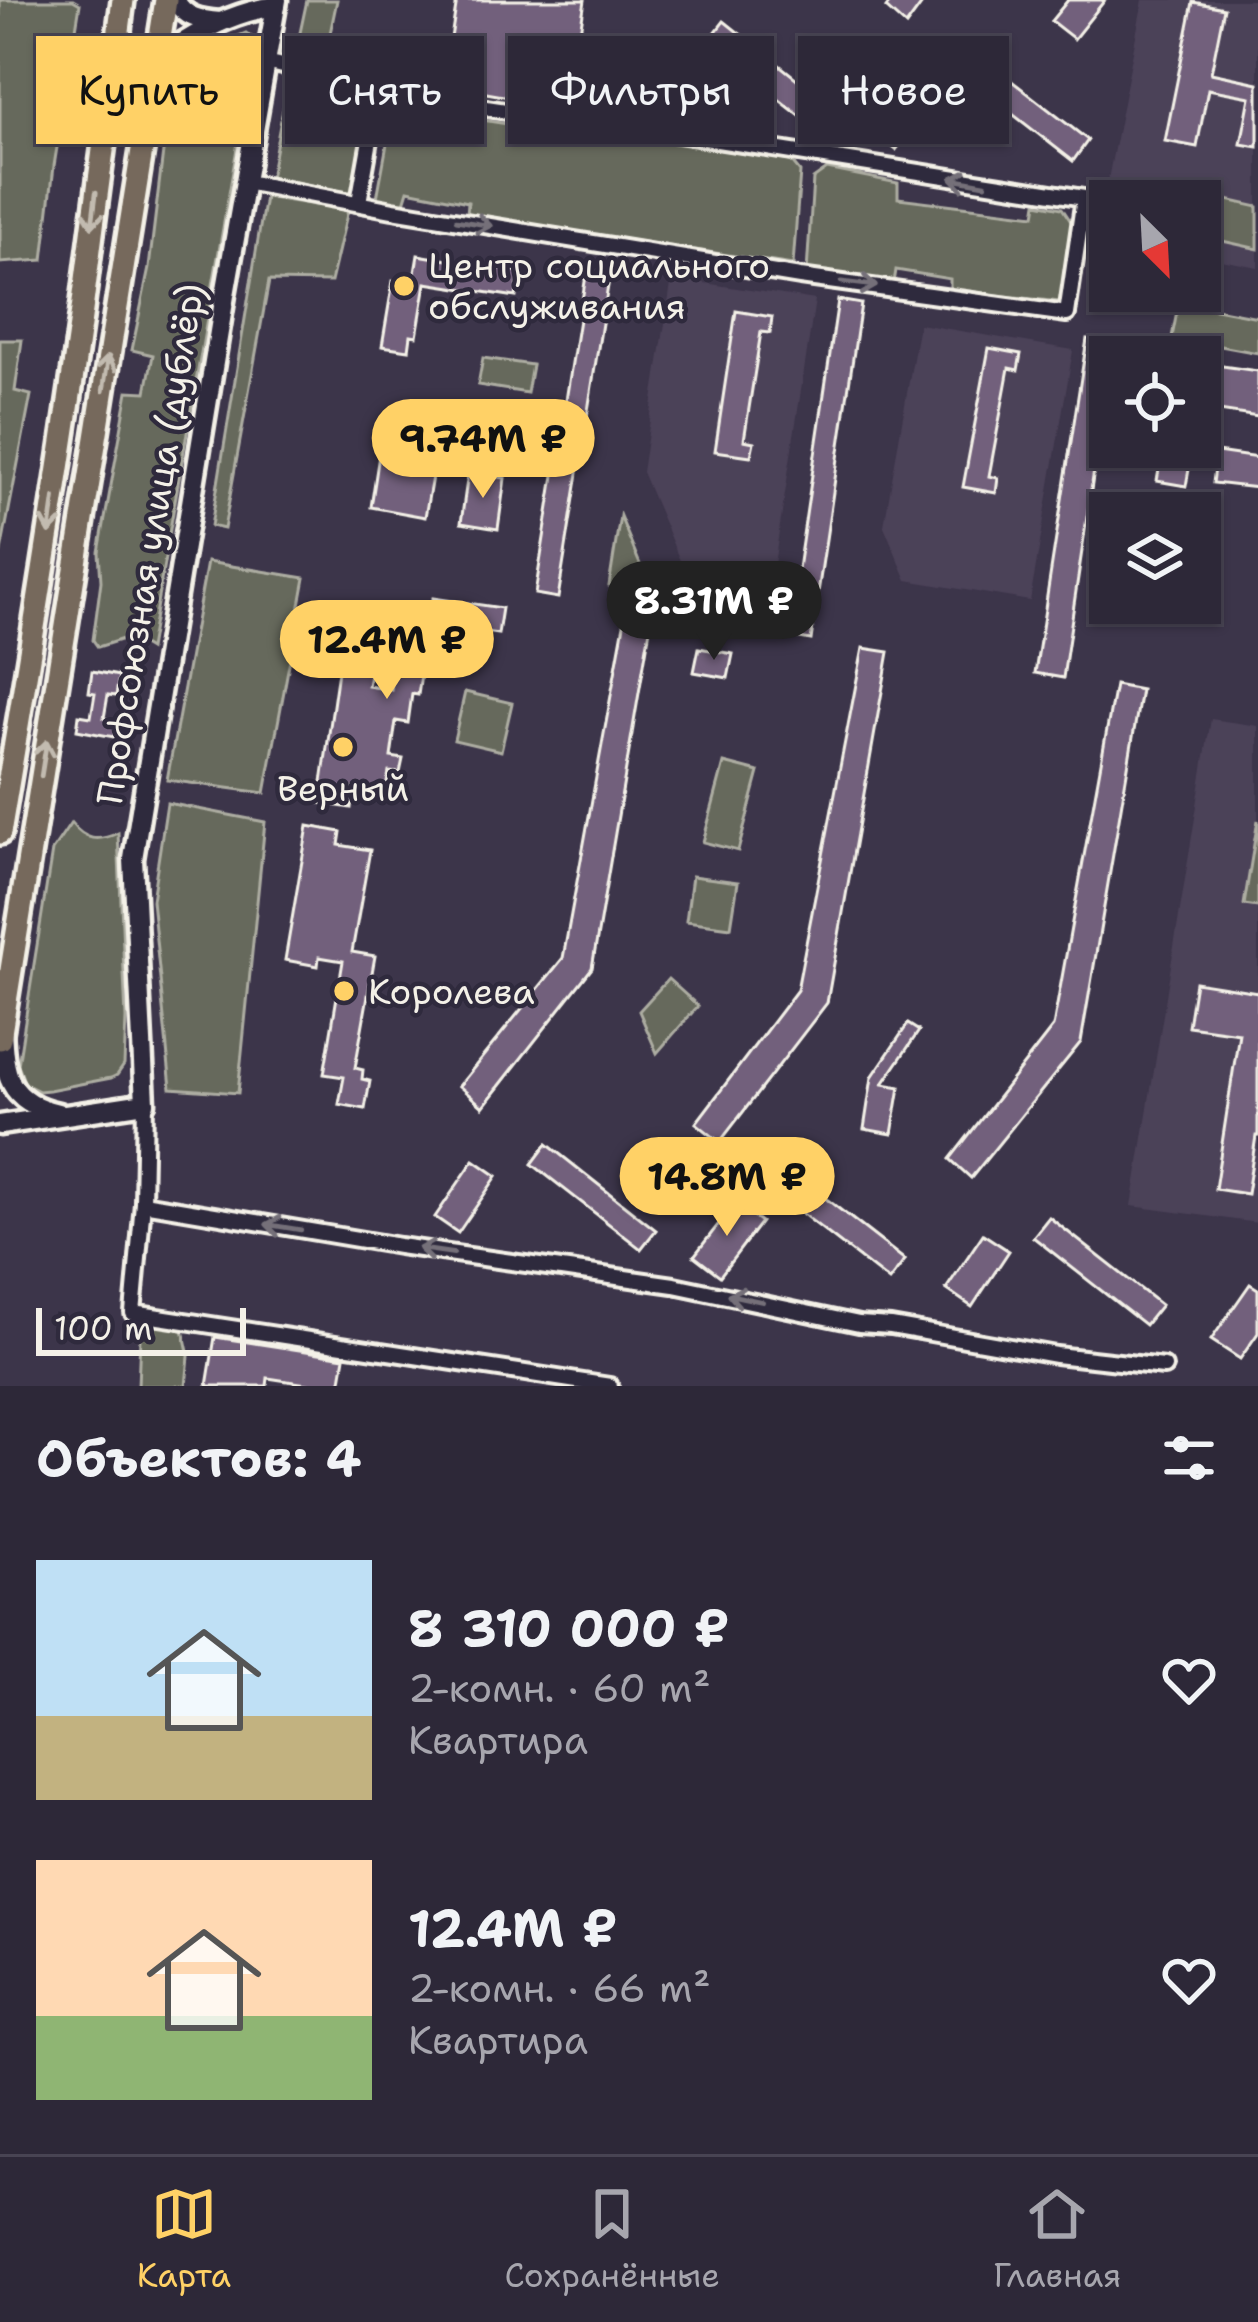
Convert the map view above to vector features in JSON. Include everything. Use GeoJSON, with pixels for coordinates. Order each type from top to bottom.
{"type":"FeatureCollection","features":[{"type":"Feature","properties":{"kind":"main road"},"geometry":{"type":"LineString","coordinates":[[118,36],[123,0]]}},
{"type":"Feature","properties":{"kind":"main road"},"geometry":{"type":"LineString","coordinates":[[162,36],[170,0]]}},
{"type":"Feature","properties":{"kind":"main road"},"geometry":{"type":"LineString","coordinates":[[0,833],[78,340],[102,144]]}},
{"type":"Feature","properties":{"kind":"main road"},"geometry":{"type":"LineString","coordinates":[[1,1034],[144,144]]}},
{"type":"Feature","properties":{"kind":"street"},"geometry":{"type":"LineString","coordinates":[[170,0],[197,20],[224,22]]}},
{"type":"Feature","properties":{"kind":"street"},"geometry":{"type":"LineString","coordinates":[[193,36],[277,3]]}},
{"type":"Feature","properties":{"kind":"street","name":"Профсоюзная улица (дублёр)"},"geometry":{"type":"LineString","coordinates":[[145,1103],[133,860],[277,3]]}},
{"type":"Feature","properties":{"kind":"street"},"geometry":{"type":"LineString","coordinates":[[119,29],[121,36]]}},
{"type":"Feature","properties":{"kind":"street"},"geometry":{"type":"LineString","coordinates":[[266,62],[285,67]]}},
{"type":"Feature","properties":{"kind":"street"},"geometry":{"type":"LineString","coordinates":[[245,182],[800,277],[1067,314],[1084,198],[484,105]]}},
{"type":"Feature","properties":{"kind":"street"},"geometry":{"type":"LineString","coordinates":[[358,202],[369,144]]}},
{"type":"Feature","properties":{"kind":"street"},"geometry":{"type":"LineString","coordinates":[[1,1034],[7,1075],[16,1092],[43,1110],[63,1114]]}},
{"type":"Feature","properties":{"kind":"street"},"geometry":{"type":"LineString","coordinates":[[0,1125],[145,1103],[143,1203],[133,1313],[610,1386]]}},
{"type":"Feature","properties":{"kind":"street"},"geometry":{"type":"LineString","coordinates":[[143,1203],[658,1283],[859,1324],[1164,1367]]}},
{"type":"Feature","properties":{"kind":"shaded area"},"geometry":{"type":"Polygon","coordinates":[[[1143,0],[1258,0],[1258,267],[1221,260],[1221,180],[1108,180],[1143,0]]]}},
{"type":"Feature","properties":{"kind":"shaded area"},"geometry":{"type":"Polygon","coordinates":[[[672,278],[815,300],[770,590],[687,577],[642,472],[672,278]]]}},
{"type":"Feature","properties":{"kind":"shaded area"},"geometry":{"type":"Polygon","coordinates":[[[919,324],[1073,350],[1030,601],[907,580],[884,526],[919,324]]]}},
{"type":"Feature","properties":{"kind":"shaded area"},"geometry":{"type":"Polygon","coordinates":[[[1211,719],[1258,726],[1258,1223],[1132,1206],[1211,719]]]}},
{"type":"Feature","properties":{"kind":"green space"},"geometry":{"type":"Polygon","coordinates":[[[0,0],[73,0],[80,4],[75,36],[36,36],[36,144],[58,144],[43,260],[0,263],[0,0]]]}},
{"type":"Feature","properties":{"kind":"green space"},"geometry":{"type":"Polygon","coordinates":[[[307,0],[337,0],[329,36],[299,36],[307,0]]]}},
{"type":"Feature","properties":{"kind":"green space"},"geometry":{"type":"Polygon","coordinates":[[[285,98],[285,144],[362,144],[352,193],[270,178],[285,98]]]}},
{"type":"Feature","properties":{"kind":"green space"},"geometry":{"type":"Polygon","coordinates":[[[484,120],[508,124],[508,144],[685,144],[791,161],[800,172],[793,265],[467,215],[468,202],[408,190],[404,203],[377,198],[387,144],[484,144],[484,120]]]}},
{"type":"Feature","properties":{"kind":"green space"},"geometry":{"type":"Polygon","coordinates":[[[164,144],[238,144],[149,649],[129,637],[98,647],[93,640],[101,581],[99,552],[128,391],[146,392],[153,355],[132,350],[149,268],[164,144]]]}},
{"type":"Feature","properties":{"kind":"green space"},"geometry":{"type":"Polygon","coordinates":[[[827,169],[898,183],[898,198],[1035,215],[1037,203],[1062,208],[1074,226],[1060,302],[950,290],[950,279],[896,270],[894,283],[807,272],[813,179],[827,169]]]}},
{"type":"Feature","properties":{"kind":"green space"},"geometry":{"type":"Polygon","coordinates":[[[265,197],[348,210],[331,282],[269,281],[224,529],[211,526],[265,197]]]}},
{"type":"Feature","properties":{"kind":"green space"},"geometry":{"type":"Polygon","coordinates":[[[1221,199],[1258,207],[1258,249],[1221,241],[1221,199]]]}},
{"type":"Feature","properties":{"kind":"green space"},"geometry":{"type":"Polygon","coordinates":[[[1221,310],[1258,317],[1258,353],[1221,346],[1221,336],[1172,336],[1177,312],[1221,310]]]}},
{"type":"Feature","properties":{"kind":"green space"},"geometry":{"type":"Polygon","coordinates":[[[0,340],[22,340],[15,391],[31,395],[0,557],[0,340]]]}},
{"type":"Feature","properties":{"kind":"green space"},"geometry":{"type":"Polygon","coordinates":[[[483,358],[532,365],[527,393],[478,385],[483,358]]]}},
{"type":"Feature","properties":{"kind":"green space"},"geometry":{"type":"Polygon","coordinates":[[[620,516],[651,591],[609,586],[620,516]]]}},
{"type":"Feature","properties":{"kind":"green space"},"geometry":{"type":"Polygon","coordinates":[[[207,562],[305,578],[265,793],[167,780],[207,562]]]}},
{"type":"Feature","properties":{"kind":"green space"},"geometry":{"type":"Polygon","coordinates":[[[465,692],[512,703],[501,751],[454,740],[465,692]]]}},
{"type":"Feature","properties":{"kind":"green space"},"geometry":{"type":"Polygon","coordinates":[[[724,763],[759,772],[738,851],[703,842],[724,763]]]}},
{"type":"Feature","properties":{"kind":"green space"},"geometry":{"type":"Polygon","coordinates":[[[167,803],[265,822],[238,1093],[171,1088],[152,900],[167,803]]]}},
{"type":"Feature","properties":{"kind":"green space"},"geometry":{"type":"Polygon","coordinates":[[[1258,820],[1258,907],[1244,905],[1258,820]]]}},
{"type":"Feature","properties":{"kind":"green space"},"geometry":{"type":"Polygon","coordinates":[[[71,823],[92,838],[118,833],[124,1065],[111,1078],[39,1091],[25,1084],[18,1065],[52,851],[71,823]]]}},
{"type":"Feature","properties":{"kind":"green space"},"geometry":{"type":"Polygon","coordinates":[[[692,876],[738,882],[731,927],[686,921],[692,876]]]}},
{"type":"Feature","properties":{"kind":"green space"},"geometry":{"type":"Polygon","coordinates":[[[668,979],[698,1006],[657,1053],[639,1011],[668,979]]]}},
{"type":"Feature","properties":{"kind":"green space"},"geometry":{"type":"Polygon","coordinates":[[[153,1325],[182,1325],[189,1356],[186,1386],[138,1386],[140,1337],[153,1325]]]}},
{"type":"Feature","properties":{"kind":"building"},"geometry":{"type":"Polygon","coordinates":[[[457,0],[585,0],[579,36],[508,36],[508,97],[484,93],[484,36],[451,36],[457,0]]]}},
{"type":"Feature","properties":{"kind":"building"},"geometry":{"type":"Polygon","coordinates":[[[892,0],[925,0],[906,26],[886,8],[892,0]]]}},
{"type":"Feature","properties":{"kind":"building"},"geometry":{"type":"Polygon","coordinates":[[[1068,0],[1105,0],[1074,39],[1051,21],[1068,0]]]}},
{"type":"Feature","properties":{"kind":"building"},"geometry":{"type":"Polygon","coordinates":[[[1193,2],[1224,8],[1211,73],[1258,83],[1258,147],[1241,144],[1250,97],[1208,89],[1197,147],[1165,141],[1193,2]]]}},
{"type":"Feature","properties":{"kind":"building"},"geometry":{"type":"Polygon","coordinates":[[[724,21],[743,36],[712,36],[724,21]]]}},
{"type":"Feature","properties":{"kind":"building"},"geometry":{"type":"Polygon","coordinates":[[[774,61],[798,80],[798,114],[774,96],[774,61]]]}},
{"type":"Feature","properties":{"kind":"building"},"geometry":{"type":"Polygon","coordinates":[[[1009,79],[1088,140],[1073,161],[1009,111],[1009,79]]]}},
{"type":"Feature","properties":{"kind":"building"},"geometry":{"type":"Polygon","coordinates":[[[418,255],[520,272],[516,297],[426,283],[417,336],[411,335],[409,350],[382,346],[393,281],[413,284],[418,255]]]}},
{"type":"Feature","properties":{"kind":"building"},"geometry":{"type":"Polygon","coordinates":[[[588,263],[611,267],[558,598],[535,594],[588,263]]]}},
{"type":"Feature","properties":{"kind":"building"},"geometry":{"type":"Polygon","coordinates":[[[838,300],[861,304],[811,640],[788,636],[838,300]]]}},
{"type":"Feature","properties":{"kind":"building"},"geometry":{"type":"Polygon","coordinates":[[[736,311],[772,317],[770,333],[761,332],[744,440],[754,442],[751,456],[715,451],[736,311]]]}},
{"type":"Feature","properties":{"kind":"building"},"geometry":{"type":"Polygon","coordinates":[[[1089,339],[1089,468],[1094,468],[1063,678],[1035,673],[1089,339]]]}},
{"type":"Feature","properties":{"kind":"building"},"geometry":{"type":"Polygon","coordinates":[[[989,348],[1021,354],[1018,370],[1009,368],[989,476],[998,478],[996,493],[963,487],[989,348]]]}},
{"type":"Feature","properties":{"kind":"building"},"geometry":{"type":"Polygon","coordinates":[[[1221,366],[1258,371],[1258,417],[1221,411],[1221,366]]]}},
{"type":"Feature","properties":{"kind":"building"},"geometry":{"type":"Polygon","coordinates":[[[385,416],[441,425],[425,517],[371,507],[385,416]]]}},
{"type":"Feature","properties":{"kind":"building"},"geometry":{"type":"Polygon","coordinates":[[[1221,453],[1258,458],[1258,488],[1213,483],[1215,468],[1221,468],[1221,453]]]}},
{"type":"Feature","properties":{"kind":"building"},"geometry":{"type":"Polygon","coordinates":[[[1159,468],[1189,468],[1186,486],[1157,481],[1159,468]]]}},
{"type":"Feature","properties":{"kind":"building"},"geometry":{"type":"Polygon","coordinates":[[[468,473],[505,478],[498,529],[461,523],[468,473]]]}},
{"type":"Feature","properties":{"kind":"building"},"geometry":{"type":"Polygon","coordinates":[[[712,594],[742,598],[738,625],[708,621],[712,594]]]}},
{"type":"Feature","properties":{"kind":"building"},"geometry":{"type":"Polygon","coordinates":[[[433,598],[502,608],[498,634],[484,632],[483,643],[470,641],[471,630],[429,624],[423,662],[435,664],[433,677],[421,675],[418,695],[412,694],[408,723],[396,721],[391,757],[403,759],[400,773],[389,772],[385,793],[353,789],[351,808],[319,803],[339,664],[371,668],[368,686],[391,690],[403,607],[431,611],[433,598]]]}},
{"type":"Feature","properties":{"kind":"building"},"geometry":{"type":"Polygon","coordinates":[[[627,608],[653,611],[592,968],[483,1107],[459,1086],[563,958],[627,608]]]}},
{"type":"Feature","properties":{"kind":"building"},"geometry":{"type":"Polygon","coordinates":[[[699,648],[733,654],[728,678],[694,672],[699,648]]]}},
{"type":"Feature","properties":{"kind":"building"},"geometry":{"type":"Polygon","coordinates":[[[863,648],[889,652],[827,1003],[720,1142],[696,1123],[797,990],[863,648]]]}},
{"type":"Feature","properties":{"kind":"building"},"geometry":{"type":"Polygon","coordinates":[[[92,671],[119,676],[116,696],[108,695],[104,718],[116,721],[114,737],[77,730],[79,715],[91,717],[92,671]]]}},
{"type":"Feature","properties":{"kind":"building"},"geometry":{"type":"Polygon","coordinates":[[[1115,685],[1141,690],[1081,1042],[971,1178],[950,1159],[1053,1027],[1115,685]]]}},
{"type":"Feature","properties":{"kind":"building"},"geometry":{"type":"Polygon","coordinates":[[[308,826],[341,832],[339,845],[370,850],[352,952],[375,956],[355,1068],[363,1070],[362,1079],[370,1081],[365,1109],[339,1104],[344,1077],[324,1074],[343,961],[319,957],[318,966],[285,960],[308,826]]]}},
{"type":"Feature","properties":{"kind":"building"},"geometry":{"type":"Polygon","coordinates":[[[1195,982],[1258,992],[1258,1136],[1247,1194],[1215,1189],[1239,1033],[1188,1026],[1195,982]]]}},
{"type":"Feature","properties":{"kind":"building"},"geometry":{"type":"Polygon","coordinates":[[[908,1024],[919,1031],[883,1084],[900,1087],[892,1134],[864,1129],[872,1077],[908,1024]]]}},
{"type":"Feature","properties":{"kind":"building"},"geometry":{"type":"Polygon","coordinates":[[[547,1144],[656,1230],[641,1249],[532,1164],[547,1144]]]}},
{"type":"Feature","properties":{"kind":"building"},"geometry":{"type":"Polygon","coordinates":[[[474,1160],[497,1176],[458,1233],[435,1217],[474,1160]]]}},
{"type":"Feature","properties":{"kind":"building"},"geometry":{"type":"Polygon","coordinates":[[[793,1173],[905,1260],[889,1281],[777,1194],[793,1173]]]}},
{"type":"Feature","properties":{"kind":"building"},"geometry":{"type":"Polygon","coordinates":[[[735,1203],[761,1222],[720,1276],[694,1256],[735,1203]]]}},
{"type":"Feature","properties":{"kind":"building"},"geometry":{"type":"Polygon","coordinates":[[[1049,1217],[1161,1305],[1145,1325],[1033,1237],[1049,1217]]]}},
{"type":"Feature","properties":{"kind":"building"},"geometry":{"type":"Polygon","coordinates":[[[983,1234],[1009,1251],[972,1307],[946,1289],[983,1234]]]}},
{"type":"Feature","properties":{"kind":"building"},"geometry":{"type":"Polygon","coordinates":[[[1250,1284],[1258,1289],[1258,1333],[1240,1359],[1211,1340],[1250,1284]]]}},
{"type":"Feature","properties":{"kind":"building"},"geometry":{"type":"Polygon","coordinates":[[[215,1337],[345,1357],[340,1386],[268,1378],[267,1386],[207,1386],[215,1337]]]}},
{"type":"Feature","properties":{"kind":"place","name":"Центр социального обслуживания"},"geometry":{"type":"Point","coordinates":[404,286]}},
{"type":"Feature","properties":{"kind":"place","name":"Верный"},"geometry":{"type":"Point","coordinates":[343,747]}},
{"type":"Feature","properties":{"kind":"place","name":"Королева"},"geometry":{"type":"Point","coordinates":[344,991]}}]}
